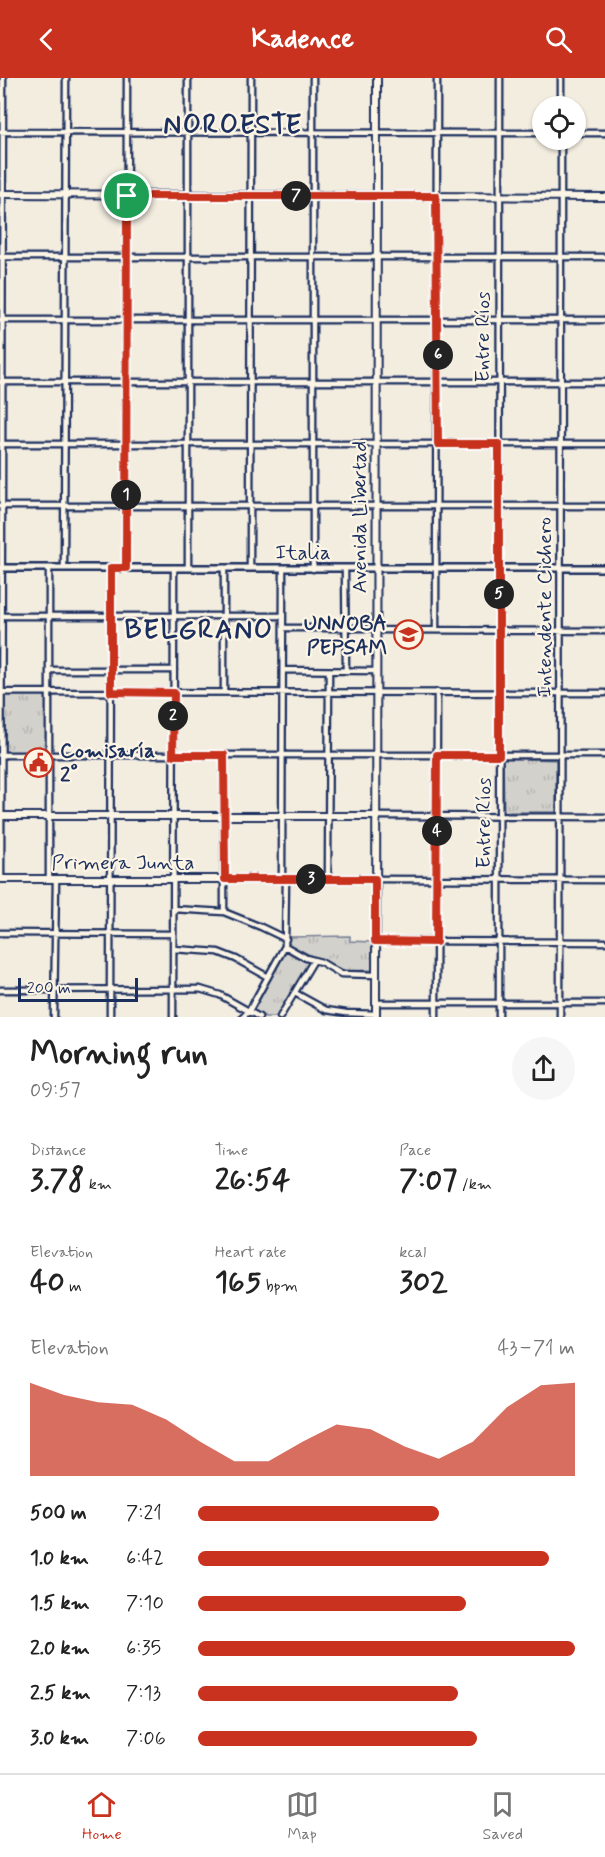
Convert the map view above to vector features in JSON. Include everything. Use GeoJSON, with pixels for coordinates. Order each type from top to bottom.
{"type":"FeatureCollection","features":[{"type":"Feature","properties":{"kind":"main road","name":"Avenida Libertad"},"geometry":{"type":"LineString","coordinates":[[376,1016],[377,78]]}},
{"type":"Feature","properties":{"kind":"main road"},"geometry":{"type":"LineString","coordinates":[[1,195],[605,197]]}},
{"type":"Feature","properties":{"kind":"main road"},"geometry":{"type":"LineString","coordinates":[[0,816],[375,816]]}},
{"type":"Feature","properties":{"kind":"main road","name":"Primera Junta"},"geometry":{"type":"LineString","coordinates":[[0,879],[375,879]]}},
{"type":"Feature","properties":{"kind":"street"},"geometry":{"type":"LineString","coordinates":[[0,879],[3,78]]}},
{"type":"Feature","properties":{"kind":"street"},"geometry":{"type":"LineString","coordinates":[[64,568],[66,78]]}},
{"type":"Feature","properties":{"kind":"street"},"geometry":{"type":"LineString","coordinates":[[126,568],[127,78]]}},
{"type":"Feature","properties":{"kind":"street"},"geometry":{"type":"LineString","coordinates":[[188,78],[188,568]]}},
{"type":"Feature","properties":{"kind":"street"},"geometry":{"type":"LineString","coordinates":[[250,568],[251,78]]}},
{"type":"Feature","properties":{"kind":"street"},"geometry":{"type":"LineString","coordinates":[[313,78],[313,569]]}},
{"type":"Feature","properties":{"kind":"street"},"geometry":{"type":"LineString","coordinates":[[436,630],[438,78]]}},
{"type":"Feature","properties":{"kind":"street","name":"Entre Ríos"},"geometry":{"type":"LineString","coordinates":[[499,1017],[500,78]]}},
{"type":"Feature","properties":{"kind":"street"},"geometry":{"type":"LineString","coordinates":[[561,78],[561,96]]}},
{"type":"Feature","properties":{"kind":"street"},"geometry":{"type":"LineString","coordinates":[[1,132],[532,133]]}},
{"type":"Feature","properties":{"kind":"street"},"geometry":{"type":"LineString","coordinates":[[586,133],[605,133]]}},
{"type":"Feature","properties":{"kind":"street","name":"Intendente Cichero"},"geometry":{"type":"LineString","coordinates":[[560,1017],[561,150]]}},
{"type":"Feature","properties":{"kind":"street"},"geometry":{"type":"LineString","coordinates":[[1,256],[605,257]]}},
{"type":"Feature","properties":{"kind":"street"},"geometry":{"type":"LineString","coordinates":[[1,320],[605,320]]}},
{"type":"Feature","properties":{"kind":"street"},"geometry":{"type":"LineString","coordinates":[[1,382],[605,382]]}},
{"type":"Feature","properties":{"kind":"street"},"geometry":{"type":"LineString","coordinates":[[1,444],[605,444]]}},
{"type":"Feature","properties":{"kind":"street"},"geometry":{"type":"LineString","coordinates":[[1,506],[605,506]]}},
{"type":"Feature","properties":{"kind":"street","name":"Italia"},"geometry":{"type":"LineString","coordinates":[[1,568],[605,568]]}},
{"type":"Feature","properties":{"kind":"street"},"geometry":{"type":"LineString","coordinates":[[49,568],[49,816],[55,933],[54,1017]]}},
{"type":"Feature","properties":{"kind":"street"},"geometry":{"type":"LineString","coordinates":[[110,1017],[111,568]]}},
{"type":"Feature","properties":{"kind":"street"},"geometry":{"type":"LineString","coordinates":[[173,1017],[174,568]]}},
{"type":"Feature","properties":{"kind":"street"},"geometry":{"type":"LineString","coordinates":[[224,692],[225,568]]}},
{"type":"Feature","properties":{"kind":"street"},"geometry":{"type":"LineString","coordinates":[[243,1017],[248,1014],[285,946],[286,939],[283,816],[283,568]]}},
{"type":"Feature","properties":{"kind":"street"},"geometry":{"type":"LineString","coordinates":[[345,569],[346,671]]}},
{"type":"Feature","properties":{"kind":"street"},"geometry":{"type":"LineString","coordinates":[[2,616],[283,616]]}},
{"type":"Feature","properties":{"kind":"street"},"geometry":{"type":"LineString","coordinates":[[283,628],[605,631]]}},
{"type":"Feature","properties":{"kind":"street"},"geometry":{"type":"LineString","coordinates":[[49,670],[174,670]]}},
{"type":"Feature","properties":{"kind":"street"},"geometry":{"type":"LineString","coordinates":[[283,670],[375,671]]}},
{"type":"Feature","properties":{"kind":"street"},"geometry":{"type":"LineString","coordinates":[[328,879],[329,671]]}},
{"type":"Feature","properties":{"kind":"street"},"geometry":{"type":"LineString","coordinates":[[1,692],[605,693]]}},
{"type":"Feature","properties":{"kind":"street"},"geometry":{"type":"LineString","coordinates":[[436,1017],[437,692]]}},
{"type":"Feature","properties":{"kind":"street"},"geometry":{"type":"LineString","coordinates":[[1,755],[605,755]]}},
{"type":"Feature","properties":{"kind":"street"},"geometry":{"type":"LineString","coordinates":[[224,755],[224,912]]}},
{"type":"Feature","properties":{"kind":"street"},"geometry":{"type":"LineString","coordinates":[[375,816],[605,817]]}},
{"type":"Feature","properties":{"kind":"street","name":"Primera Junta"},"geometry":{"type":"LineString","coordinates":[[375,879],[605,880]]}},
{"type":"Feature","properties":{"kind":"street"},"geometry":{"type":"LineString","coordinates":[[173,909],[224,912],[286,939]]}},
{"type":"Feature","properties":{"kind":"street"},"geometry":{"type":"LineString","coordinates":[[0,933],[173,934]]}},
{"type":"Feature","properties":{"kind":"street"},"geometry":{"type":"LineString","coordinates":[[375,941],[605,942]]}},
{"type":"Feature","properties":{"kind":"street"},"geometry":{"type":"LineString","coordinates":[[285,946],[341,974],[376,975]]}},
{"type":"Feature","properties":{"kind":"street"},"geometry":{"type":"LineString","coordinates":[[173,949],[218,952],[268,977]]}},
{"type":"Feature","properties":{"kind":"street"},"geometry":{"type":"LineString","coordinates":[[280,1017],[315,960]]}},
{"type":"Feature","properties":{"kind":"street"},"geometry":{"type":"LineString","coordinates":[[0,990],[200,989],[212,992],[248,1014],[259,1017]]}},
{"type":"Feature","properties":{"kind":"street"},"geometry":{"type":"LineString","coordinates":[[296,993],[326,1010],[376,1016]]}},
{"type":"Feature","properties":{"kind":"street"},"geometry":{"type":"LineString","coordinates":[[376,1004],[605,1004]]}},
{"type":"Feature","properties":{"kind":"green space"},"geometry":{"type":"Polygon","coordinates":[[[4,695],[46,695],[46,752],[5,752],[4,695]]]}},
{"type":"Feature","properties":{"kind":"green space"},"geometry":{"type":"Polygon","coordinates":[[[503,758],[556,760],[556,812],[504,812],[503,758]]]}},
{"type":"Feature","properties":{"kind":"green space"},"geometry":{"type":"Polygon","coordinates":[[[350,936],[350,941],[372,942],[373,970],[342,971],[288,944],[288,937],[350,936]]]}},
{"type":"Feature","properties":{"kind":"green space"},"geometry":{"type":"Polygon","coordinates":[[[286,951],[310,964],[278,1017],[265,1017],[252,1009],[286,951]]]}},
{"type":"Feature","properties":{"kind":"place","name":"UNNOBA PEPSAM"},"geometry":{"type":"Point","coordinates":[408,635]}},
{"type":"Feature","properties":{"kind":"place","name":"Comisaría 2°"},"geometry":{"type":"Point","coordinates":[39,762]}},
{"type":"Feature","properties":{"kind":"district","name":"NOROESTE"},"geometry":{"type":"Point","coordinates":[233,124]}},
{"type":"Feature","properties":{"kind":"district","name":"BELGRANO"},"geometry":{"type":"Point","coordinates":[199,629]}},
{"type":"Feature","properties":{"kind":"route"},"geometry":{"type":"LineString","coordinates":[[127,196],[436,196],[438,444],[499,444],[499,755],[437,755],[436,942],[375,941],[375,879],[225,879],[224,755],[173,755],[174,693],[111,692],[111,568],[126,568],[127,196]]}}]}
